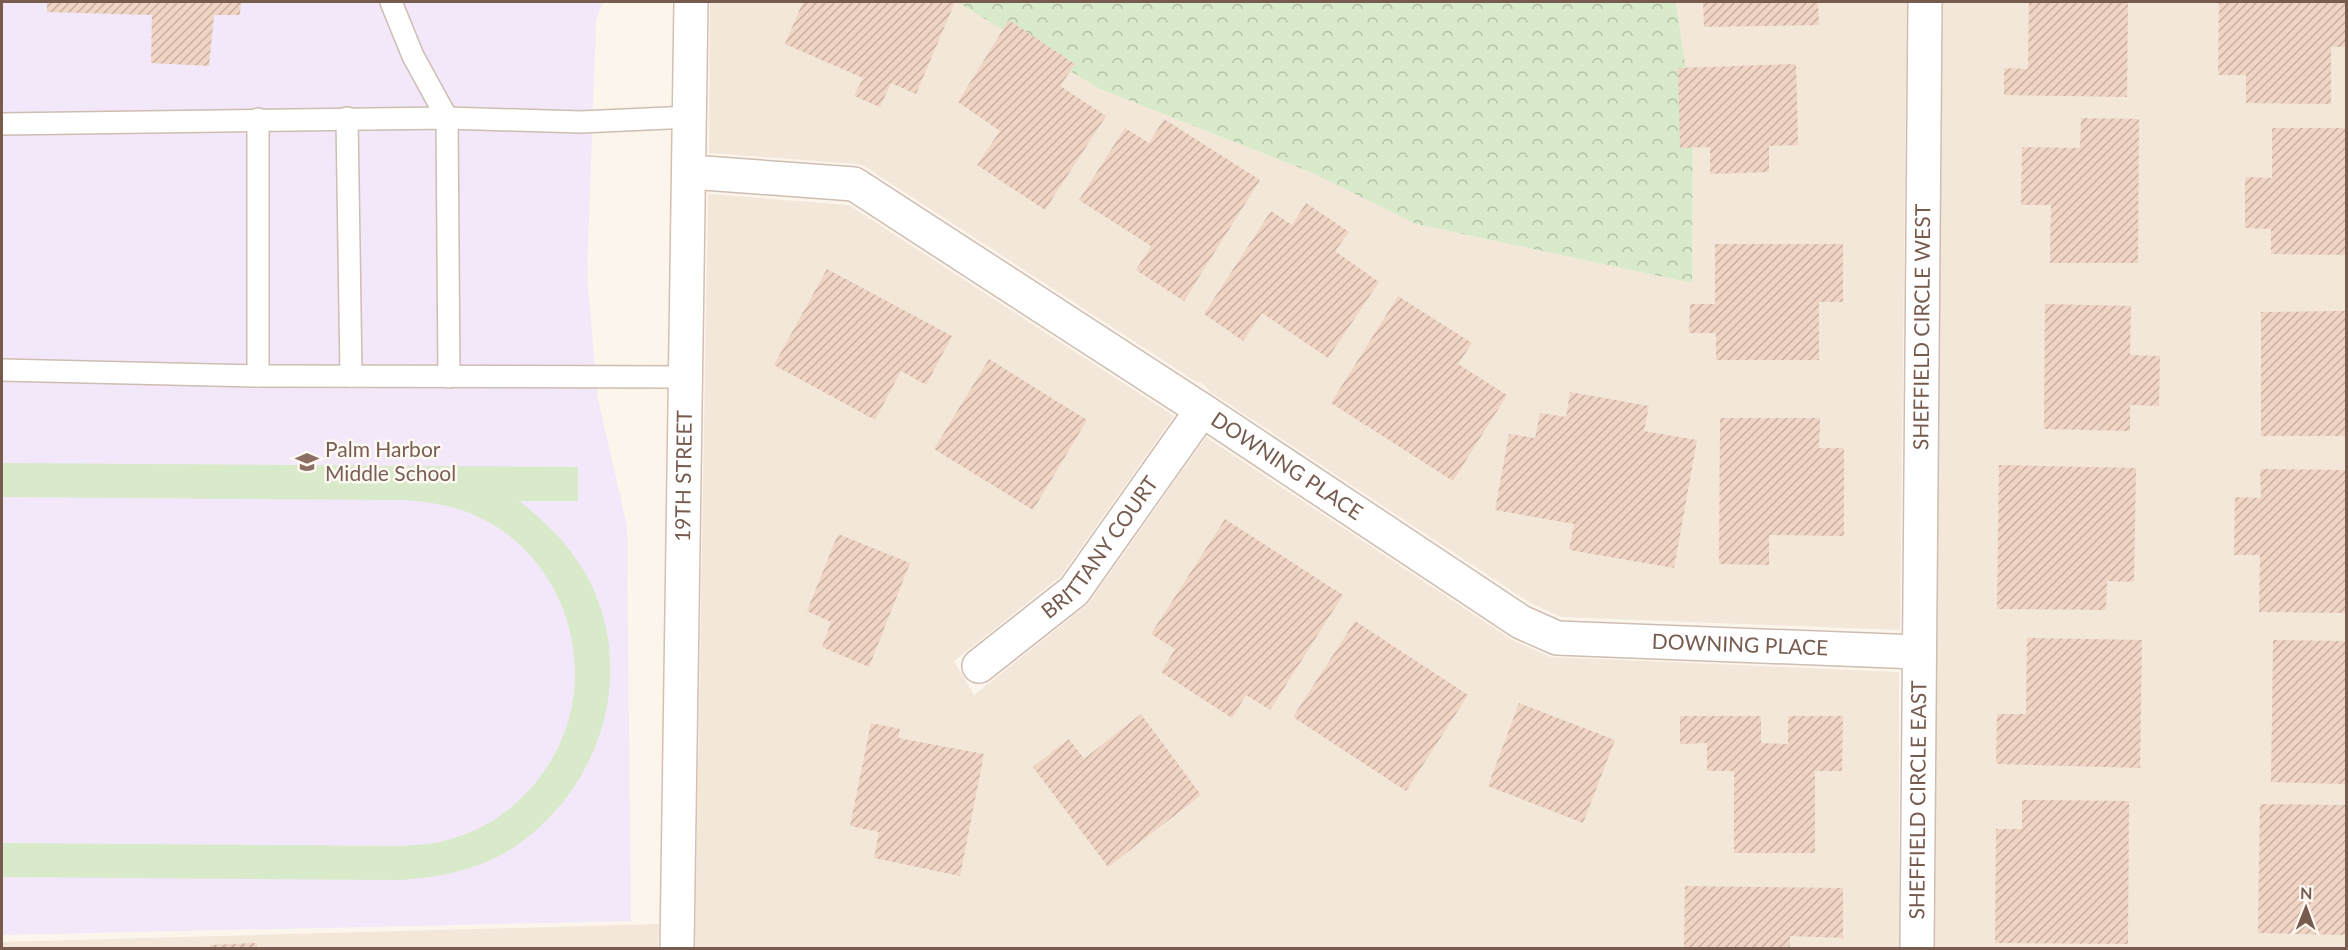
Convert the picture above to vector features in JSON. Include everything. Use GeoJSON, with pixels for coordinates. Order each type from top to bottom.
{"type":"FeatureCollection","features":[{"type":"Feature","properties":{"kind":"street","name":"19TH STREET"},"geometry":{"type":"LineString","coordinates":[[677,948],[691,2]]}},
{"type":"Feature","properties":{"kind":"street","name":"SHEFFIELD CIRCLE WEST"},"geometry":{"type":"LineString","coordinates":[[1918,652],[1925,2]]}},
{"type":"Feature","properties":{"kind":"street","name":"DOWNING PLACE"},"geometry":{"type":"LineString","coordinates":[[690,172],[854,184],[1202,410],[1521,622],[1557,638],[1918,652]]}},
{"type":"Feature","properties":{"kind":"street","name":"BRITTANY COURT"},"geometry":{"type":"LineString","coordinates":[[979,666],[1074,591],[1202,410]]}},
{"type":"Feature","properties":{"kind":"street","name":"SHEFFIELD CIRCLE EAST"},"geometry":{"type":"LineString","coordinates":[[1917,948],[1918,652]]}},
{"type":"Feature","properties":{"kind":"lane"},"geometry":{"type":"LineString","coordinates":[[391,2],[413,56],[447,118],[449,377]]}},
{"type":"Feature","properties":{"kind":"lane"},"geometry":{"type":"LineString","coordinates":[[2,124],[347,118],[580,122],[690,117]]}},
{"type":"Feature","properties":{"kind":"lane"},"geometry":{"type":"LineString","coordinates":[[347,118],[351,376]]}},
{"type":"Feature","properties":{"kind":"lane"},"geometry":{"type":"LineString","coordinates":[[258,119],[258,376]]}},
{"type":"Feature","properties":{"kind":"lane"},"geometry":{"type":"LineString","coordinates":[[2,370],[258,376],[686,377]]}},
{"type":"Feature","properties":{"kind":"shaded area","name":"Palm Harbor Middle School"},"geometry":{"type":"Polygon","coordinates":[[[2,2],[603,2],[596,20],[587,276],[598,399],[627,526],[631,921],[2,935],[2,2]]]}},
{"type":"Feature","properties":{"kind":"shaded area"},"geometry":{"type":"Polygon","coordinates":[[[710,2],[957,2],[1100,89],[1308,171],[1416,224],[1692,283],[1693,120],[1676,2],[1907,2],[1900,630],[1561,617],[1530,603],[1212,393],[1200,381],[1198,383],[864,166],[709,153],[710,2]]]}},
{"type":"Feature","properties":{"kind":"shaded area"},"geometry":{"type":"Polygon","coordinates":[[[1943,2],[2346,2],[2346,948],[1935,948],[1943,2]]]}},
{"type":"Feature","properties":{"kind":"shaded area"},"geometry":{"type":"Polygon","coordinates":[[[708,194],[849,205],[1174,416],[1061,576],[954,661],[974,695],[1088,604],[1206,437],[1512,640],[1551,657],[1899,672],[1899,948],[695,948],[708,194]]]}},
{"type":"Feature","properties":{"kind":"shaded area"},"geometry":{"type":"Polygon","coordinates":[[[659,924],[658,948],[2,948],[2,942],[659,924]]]}},
{"type":"Feature","properties":{"kind":"green space"},"geometry":{"type":"Polygon","coordinates":[[[957,2],[1676,2],[1693,120],[1692,283],[1416,224],[1308,171],[1100,89],[957,2]]]}},
{"type":"Feature","properties":{"kind":"green space"},"geometry":{"type":"Polygon","coordinates":[[[2,463],[578,467],[578,501],[519,501],[571,552],[593,588],[606,626],[610,665],[607,705],[596,743],[579,780],[554,812],[510,850],[481,864],[433,876],[400,880],[2,877],[2,843],[401,846],[441,842],[469,833],[496,819],[520,800],[549,764],[565,731],[573,697],[575,662],[569,627],[557,594],[538,565],[513,539],[483,519],[464,511],[434,503],[404,500],[2,497],[2,463]]]}},
{"type":"Feature","properties":{"kind":"building"},"geometry":{"type":"Polygon","coordinates":[[[47,2],[241,2],[240,15],[214,15],[209,66],[151,63],[152,15],[47,12],[47,2]]]}},
{"type":"Feature","properties":{"kind":"building"},"geometry":{"type":"Polygon","coordinates":[[[803,2],[955,2],[916,94],[891,83],[880,107],[854,96],[863,78],[785,44],[803,2]]]}},
{"type":"Feature","properties":{"kind":"building"},"geometry":{"type":"Polygon","coordinates":[[[1703,2],[1818,2],[1819,25],[1704,27],[1703,2]]]}},
{"type":"Feature","properties":{"kind":"building"},"geometry":{"type":"Polygon","coordinates":[[[2029,2],[2128,2],[2127,97],[2004,95],[2004,68],[2028,69],[2029,2]]]}},
{"type":"Feature","properties":{"kind":"building"},"geometry":{"type":"Polygon","coordinates":[[[2219,2],[2346,2],[2346,47],[2331,47],[2331,104],[2246,103],[2246,75],[2218,75],[2219,2]]]}},
{"type":"Feature","properties":{"kind":"building"},"geometry":{"type":"Polygon","coordinates":[[[1009,20],[1075,64],[1060,86],[1106,116],[1045,210],[977,165],[1000,131],[958,102],[1009,20]]]}},
{"type":"Feature","properties":{"kind":"building"},"geometry":{"type":"Polygon","coordinates":[[[1796,64],[1798,145],[1769,146],[1769,172],[1710,174],[1710,147],[1680,148],[1678,68],[1796,64]]]}},
{"type":"Feature","properties":{"kind":"building"},"geometry":{"type":"Polygon","coordinates":[[[2081,118],[2139,119],[2138,263],[2050,263],[2051,205],[2021,205],[2022,147],[2080,148],[2081,118]]]}},
{"type":"Feature","properties":{"kind":"building"},"geometry":{"type":"Polygon","coordinates":[[[1164,119],[1260,180],[1184,301],[1136,270],[1151,246],[1079,200],[1125,128],[1149,143],[1164,119]]]}},
{"type":"Feature","properties":{"kind":"building"},"geometry":{"type":"Polygon","coordinates":[[[2272,128],[2346,128],[2346,255],[2271,254],[2271,229],[2245,228],[2245,177],[2272,178],[2272,128]]]}},
{"type":"Feature","properties":{"kind":"building"},"geometry":{"type":"Polygon","coordinates":[[[1306,203],[1349,232],[1335,251],[1379,282],[1328,358],[1262,313],[1243,341],[1204,314],[1271,211],[1292,225],[1306,203]]]}},
{"type":"Feature","properties":{"kind":"building"},"geometry":{"type":"Polygon","coordinates":[[[1715,244],[1843,244],[1843,302],[1819,302],[1819,360],[1716,360],[1716,333],[1689,333],[1690,304],[1715,304],[1715,244]]]}},
{"type":"Feature","properties":{"kind":"building"},"geometry":{"type":"Polygon","coordinates":[[[827,269],[952,336],[926,385],[901,371],[875,420],[774,365],[827,269]]]}},
{"type":"Feature","properties":{"kind":"building"},"geometry":{"type":"Polygon","coordinates":[[[1398,296],[1472,343],[1458,364],[1507,395],[1453,481],[1331,403],[1398,296]]]}},
{"type":"Feature","properties":{"kind":"building"},"geometry":{"type":"Polygon","coordinates":[[[2045,304],[2131,306],[2130,355],[2160,356],[2159,406],[2130,405],[2130,431],[2044,429],[2045,304]]]}},
{"type":"Feature","properties":{"kind":"building"},"geometry":{"type":"Polygon","coordinates":[[[2346,311],[2346,436],[2261,436],[2261,312],[2346,311]]]}},
{"type":"Feature","properties":{"kind":"building"},"geometry":{"type":"Polygon","coordinates":[[[989,359],[1087,420],[1033,510],[934,449],[989,359]]]}},
{"type":"Feature","properties":{"kind":"building"},"geometry":{"type":"Polygon","coordinates":[[[1570,392],[1649,406],[1644,431],[1697,440],[1674,568],[1569,550],[1574,524],[1495,510],[1509,434],[1535,438],[1540,413],[1566,417],[1570,392]]]}},
{"type":"Feature","properties":{"kind":"building"},"geometry":{"type":"Polygon","coordinates":[[[1720,418],[1820,418],[1819,448],[1844,448],[1844,536],[1769,535],[1769,565],[1719,564],[1720,418]]]}},
{"type":"Feature","properties":{"kind":"building"},"geometry":{"type":"Polygon","coordinates":[[[1999,465],[2136,468],[2134,582],[2107,581],[2106,610],[1997,609],[1999,465]]]}},
{"type":"Feature","properties":{"kind":"building"},"geometry":{"type":"Polygon","coordinates":[[[2260,469],[2346,470],[2346,613],[2259,612],[2260,555],[2234,555],[2235,497],[2261,498],[2260,469]]]}},
{"type":"Feature","properties":{"kind":"building"},"geometry":{"type":"Polygon","coordinates":[[[1225,519],[1343,595],[1270,710],[1246,695],[1232,718],[1161,672],[1175,649],[1151,634],[1225,519]]]}},
{"type":"Feature","properties":{"kind":"building"},"geometry":{"type":"Polygon","coordinates":[[[838,534],[910,563],[869,667],[822,647],[831,622],[807,611],[838,534]]]}},
{"type":"Feature","properties":{"kind":"building"},"geometry":{"type":"Polygon","coordinates":[[[1355,621],[1468,695],[1406,791],[1293,717],[1355,621]]]}},
{"type":"Feature","properties":{"kind":"building"},"geometry":{"type":"Polygon","coordinates":[[[2027,638],[2142,640],[2140,768],[1996,764],[1997,714],[2026,714],[2027,638]]]}},
{"type":"Feature","properties":{"kind":"building"},"geometry":{"type":"Polygon","coordinates":[[[2273,640],[2346,641],[2346,784],[2271,782],[2273,640]]]}},
{"type":"Feature","properties":{"kind":"building"},"geometry":{"type":"Polygon","coordinates":[[[1519,703],[1615,740],[1583,823],[1488,786],[1519,703]]]}},
{"type":"Feature","properties":{"kind":"building"},"geometry":{"type":"Polygon","coordinates":[[[1141,714],[1201,795],[1108,867],[1033,767],[1069,739],[1084,759],[1141,714]]]}},
{"type":"Feature","properties":{"kind":"building"},"geometry":{"type":"Polygon","coordinates":[[[1680,716],[1761,716],[1761,743],[1788,744],[1788,716],[1843,716],[1842,771],[1815,771],[1815,853],[1734,853],[1734,771],[1707,771],[1707,743],[1680,744],[1680,716]]]}},
{"type":"Feature","properties":{"kind":"building"},"geometry":{"type":"Polygon","coordinates":[[[871,723],[900,729],[898,738],[984,754],[960,876],[874,858],[879,832],[850,826],[871,723]]]}},
{"type":"Feature","properties":{"kind":"building"},"geometry":{"type":"Polygon","coordinates":[[[2022,800],[2129,801],[2128,944],[1995,943],[1996,829],[2022,829],[2022,800]]]}},
{"type":"Feature","properties":{"kind":"building"},"geometry":{"type":"Polygon","coordinates":[[[2260,804],[2346,805],[2346,935],[2258,933],[2260,804]]]}},
{"type":"Feature","properties":{"kind":"building"},"geometry":{"type":"Polygon","coordinates":[[[1685,886],[1843,888],[1843,938],[1790,936],[1790,948],[1684,948],[1685,886]]]}},
{"type":"Feature","properties":{"kind":"building"},"geometry":{"type":"Polygon","coordinates":[[[257,943],[257,948],[210,948],[210,945],[257,943]]]}},
{"type":"Feature","properties":{"kind":"place","name":"Palm Harbor Middle School"},"geometry":{"type":"Point","coordinates":[307,462]}}]}
